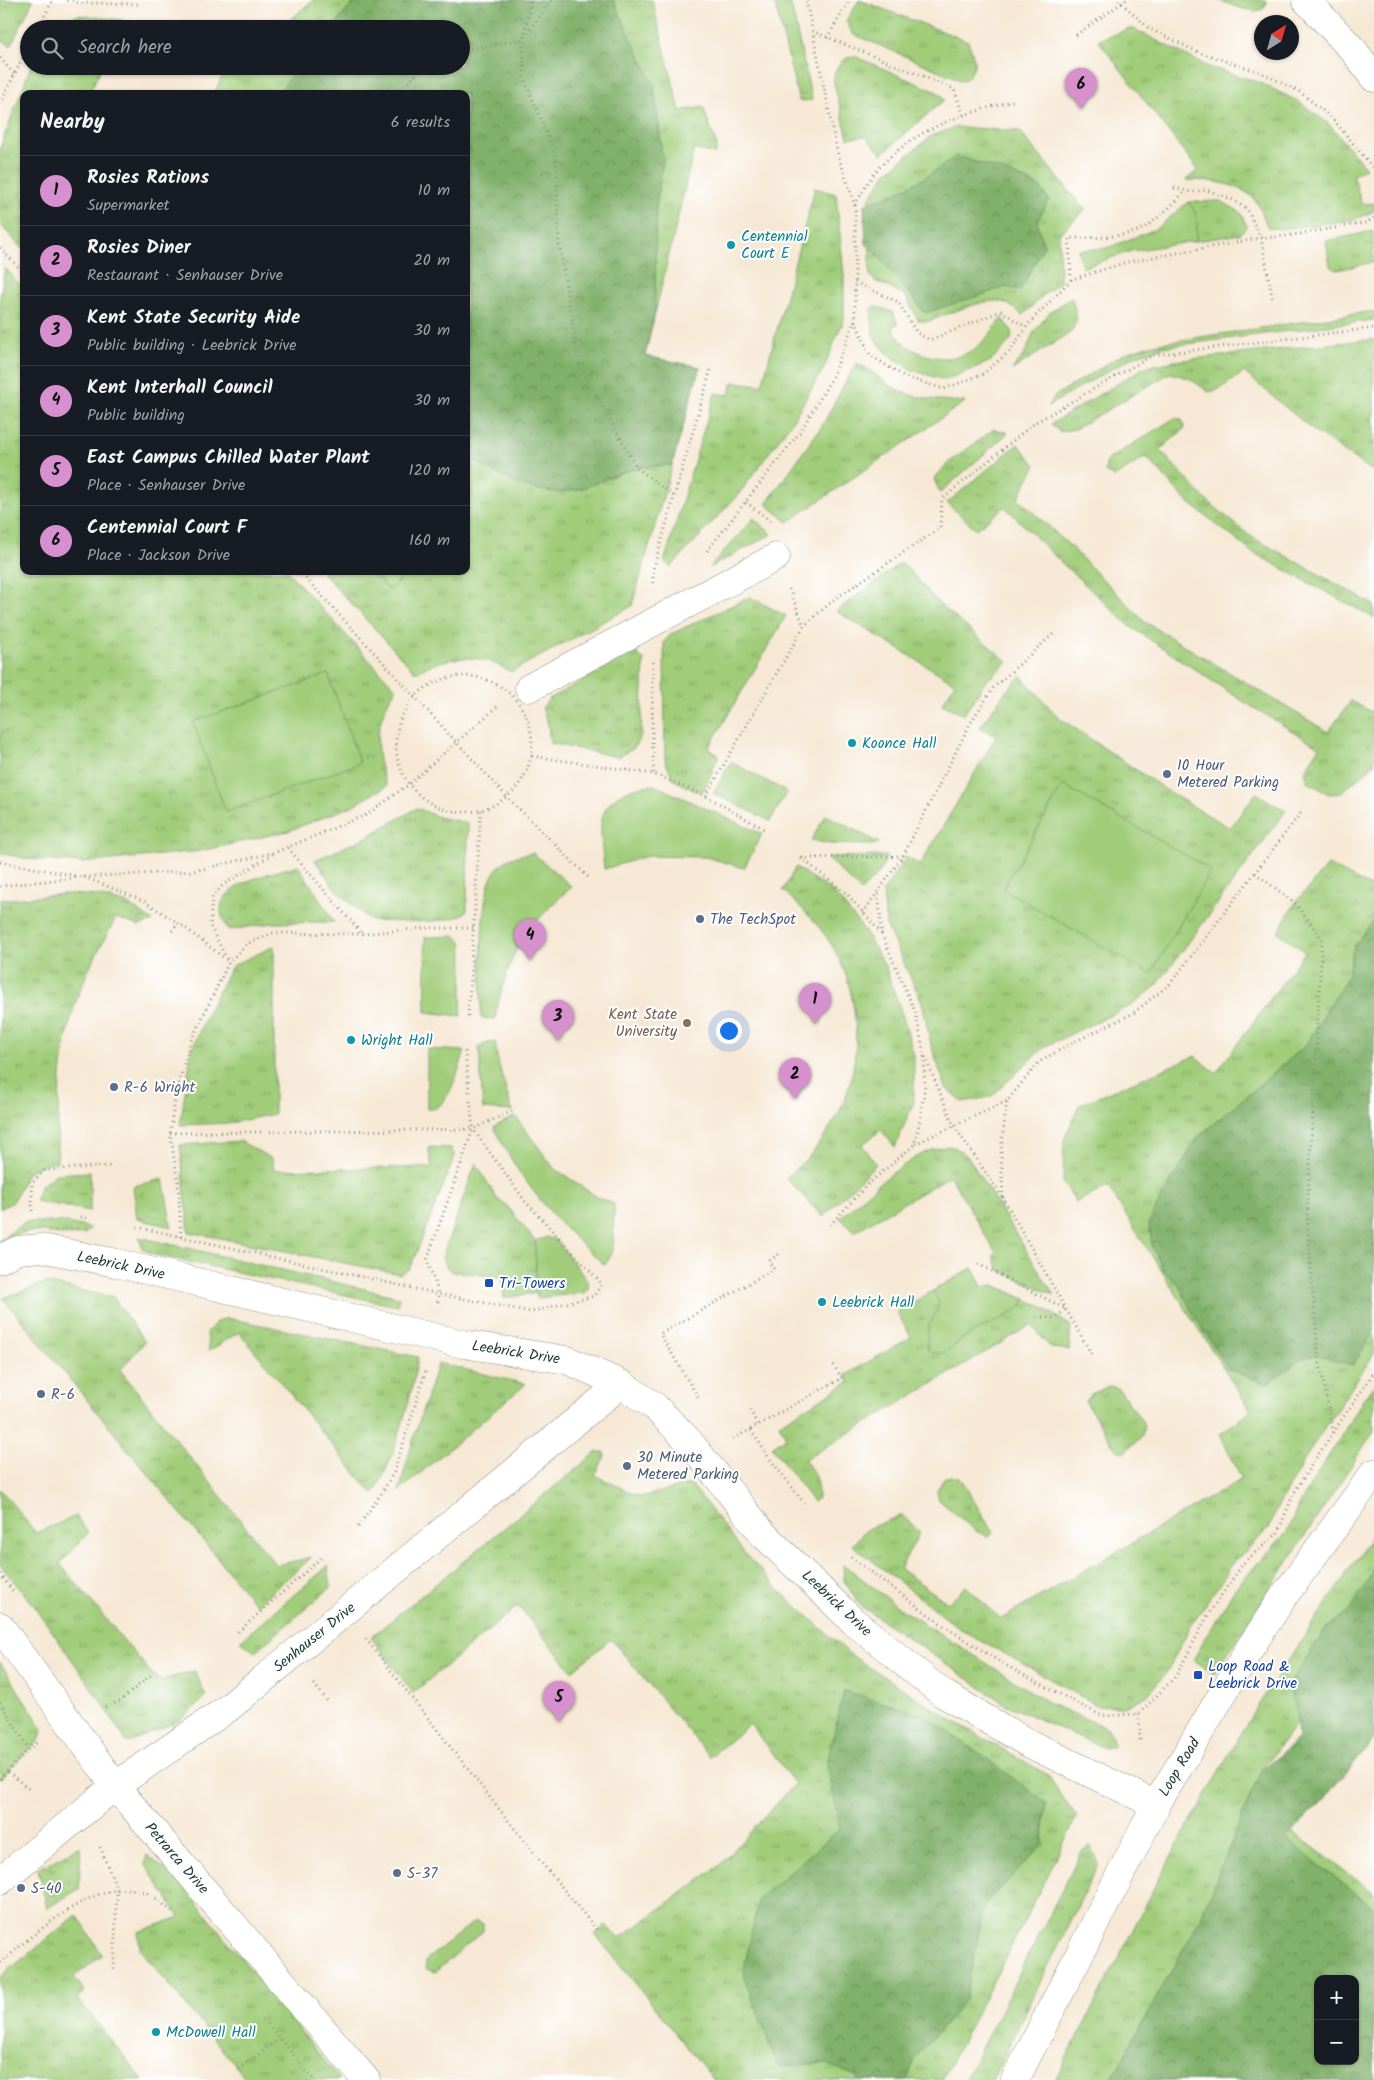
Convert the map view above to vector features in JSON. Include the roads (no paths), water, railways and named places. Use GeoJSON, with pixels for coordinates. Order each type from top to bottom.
{"type":"FeatureCollection","features":[{"type":"Feature","properties":{"kind":"street"},"geometry":{"type":"LineString","coordinates":[[1306,0],[1354,51],[1374,78]]}},
{"type":"Feature","properties":{"kind":"street"},"geometry":{"type":"LineString","coordinates":[[520,691],[776,557]]}},
{"type":"Feature","properties":{"kind":"street","name":"Leebrick Drive"},"geometry":{"type":"LineString","coordinates":[[0,1259],[18,1250],[41,1248],[116,1263],[463,1344],[567,1360],[621,1384],[654,1406],[687,1439],[764,1535],[853,1621],[942,1693],[1026,1742],[1156,1805]]}},
{"type":"Feature","properties":{"kind":"street","name":"Senhauser Drive"},"geometry":{"type":"LineString","coordinates":[[0,1881],[115,1786],[227,1709],[621,1384]]}},
{"type":"Feature","properties":{"kind":"street","name":"Loop Road"},"geometry":{"type":"LineString","coordinates":[[1015,2080],[1156,1805],[1275,1610],[1374,1473]]}},
{"type":"Feature","properties":{"kind":"street","name":"Petrarca Drive"},"geometry":{"type":"LineString","coordinates":[[0,1626],[115,1786],[366,2080]]}},
{"type":"Feature","properties":{"kind":"place","name":"Centennial Court F"},"geometry":{"type":"Point","coordinates":[1081,109]}},
{"type":"Feature","properties":{"kind":"place","name":"Centennial Court E"},"geometry":{"type":"Point","coordinates":[731,245]}},
{"type":"Feature","properties":{"kind":"place","name":"Koonce Hall"},"geometry":{"type":"Point","coordinates":[852,743]}},
{"type":"Feature","properties":{"kind":"place","name":"10 Hour Metered Parking"},"geometry":{"type":"Point","coordinates":[1167,774]}},
{"type":"Feature","properties":{"kind":"place","name":"The TechSpot"},"geometry":{"type":"Point","coordinates":[700,919]}},
{"type":"Feature","properties":{"kind":"place","name":"Kent Interhall Council"},"geometry":{"type":"Point","coordinates":[530,960]}},
{"type":"Feature","properties":{"kind":"place","name":"Kent State University"},"geometry":{"type":"Point","coordinates":[687,1023]}},
{"type":"Feature","properties":{"kind":"place","name":"Rosies Rations"},"geometry":{"type":"Point","coordinates":[815,1024]}},
{"type":"Feature","properties":{"kind":"place","name":"Wright Hall"},"geometry":{"type":"Point","coordinates":[351,1040]}},
{"type":"Feature","properties":{"kind":"place","name":"Kent State Security Aide"},"geometry":{"type":"Point","coordinates":[558,1041]}},
{"type":"Feature","properties":{"kind":"place","name":"R-6 Wright"},"geometry":{"type":"Point","coordinates":[114,1087]}},
{"type":"Feature","properties":{"kind":"place","name":"Rosies Diner"},"geometry":{"type":"Point","coordinates":[795,1099]}},
{"type":"Feature","properties":{"kind":"place","name":"Tri-Towers"},"geometry":{"type":"Point","coordinates":[489,1283]}},
{"type":"Feature","properties":{"kind":"place","name":"Leebrick Hall"},"geometry":{"type":"Point","coordinates":[822,1302]}},
{"type":"Feature","properties":{"kind":"place","name":"R-6"},"geometry":{"type":"Point","coordinates":[41,1394]}},
{"type":"Feature","properties":{"kind":"place","name":"30 Minute Metered Parking"},"geometry":{"type":"Point","coordinates":[627,1466]}},
{"type":"Feature","properties":{"kind":"place","name":"Loop Road & Leebrick Drive"},"geometry":{"type":"Point","coordinates":[1198,1675]}},
{"type":"Feature","properties":{"kind":"place","name":"East Campus Chilled Water Plant"},"geometry":{"type":"Point","coordinates":[559,1722]}},
{"type":"Feature","properties":{"kind":"place","name":"S-37"},"geometry":{"type":"Point","coordinates":[397,1873]}},
{"type":"Feature","properties":{"kind":"place","name":"S-40"},"geometry":{"type":"Point","coordinates":[21,1888]}},
{"type":"Feature","properties":{"kind":"place","name":"McDowell Hall"},"geometry":{"type":"Point","coordinates":[156,2032]}}]}
